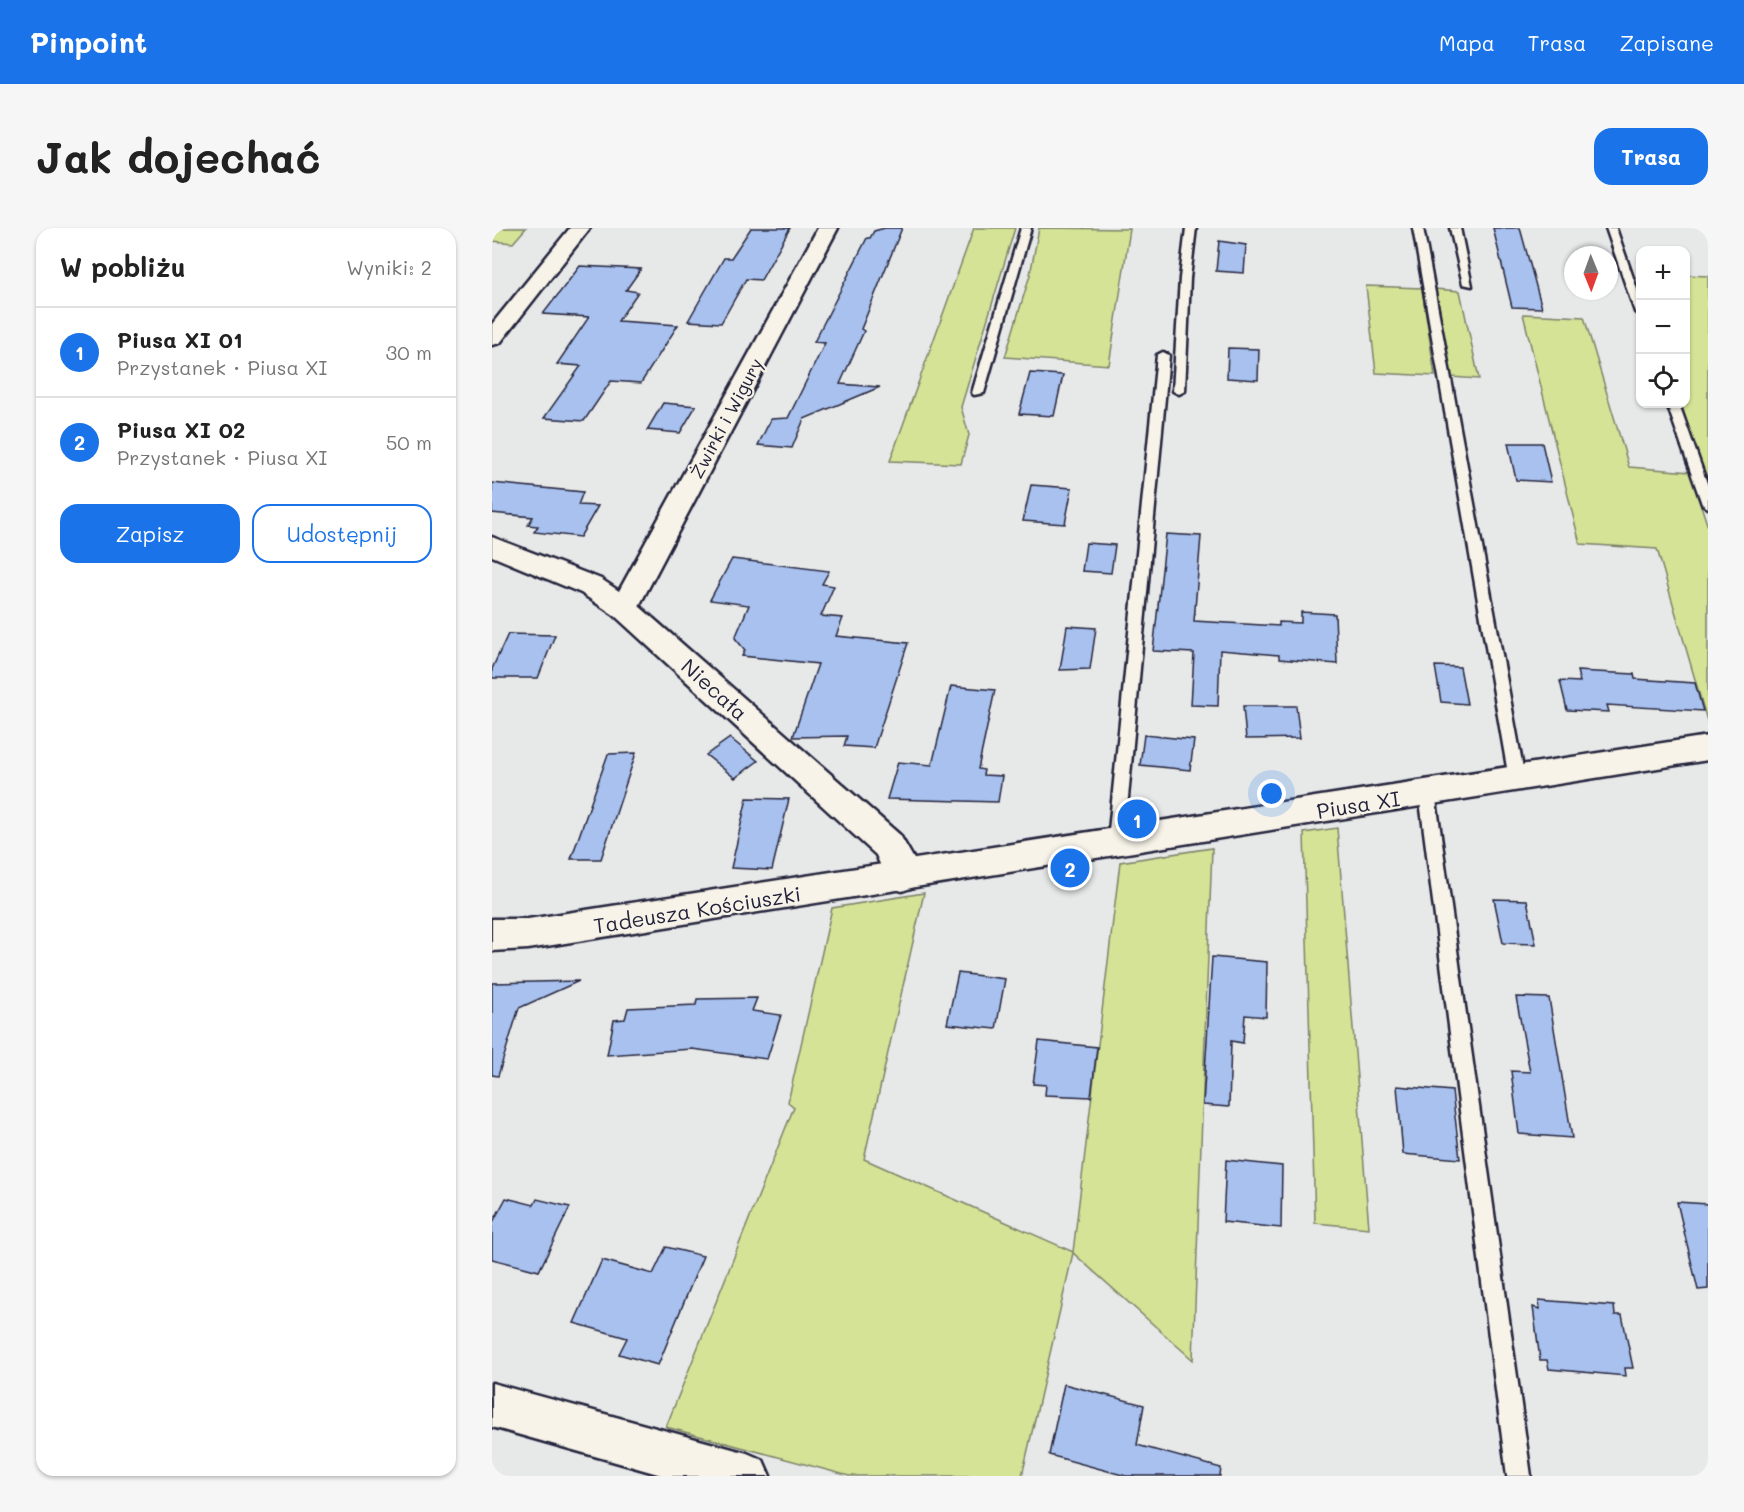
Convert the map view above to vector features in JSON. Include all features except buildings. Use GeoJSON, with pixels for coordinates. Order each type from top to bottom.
{"type":"FeatureCollection","features":[{"type":"Feature","properties":{"kind":"street"},"geometry":{"type":"LineString","coordinates":[[492,338],[580,228]]}},
{"type":"Feature","properties":{"kind":"street","name":"Żwirki i Wigury"},"geometry":{"type":"LineString","coordinates":[[624,608],[828,228]]}},
{"type":"Feature","properties":{"kind":"street","name":"Niecała"},"geometry":{"type":"LineString","coordinates":[[492,546],[591,586],[624,608],[888,845],[898,861],[902,877]]}},
{"type":"Feature","properties":{"kind":"street","name":"Piusa XI"},"geometry":{"type":"LineString","coordinates":[[902,877],[1708,747]]}},
{"type":"Feature","properties":{"kind":"street","name":"Tadeusza Kościuszki"},"geometry":{"type":"LineString","coordinates":[[492,935],[528,934],[902,877]]}},
{"type":"Feature","properties":{"kind":"street"},"geometry":{"type":"LineString","coordinates":[[492,1405],[747,1476]]}},
{"type":"Feature","properties":{"kind":"lane"},"geometry":{"type":"LineString","coordinates":[[978,393],[1026,228]]}},
{"type":"Feature","properties":{"kind":"lane"},"geometry":{"type":"LineString","coordinates":[[1179,391],[1185,278],[1191,228]]}},
{"type":"Feature","properties":{"kind":"lane"},"geometry":{"type":"LineString","coordinates":[[1418,228],[1517,779]]}},
{"type":"Feature","properties":{"kind":"lane"},"geometry":{"type":"LineString","coordinates":[[1455,228],[1468,284]]}},
{"type":"Feature","properties":{"kind":"lane"},"geometry":{"type":"LineString","coordinates":[[1611,228],[1637,300]]}},
{"type":"Feature","properties":{"kind":"lane"},"geometry":{"type":"LineString","coordinates":[[1116,842],[1163,355]]}},
{"type":"Feature","properties":{"kind":"lane"},"geometry":{"type":"LineString","coordinates":[[1674,408],[1708,504]]}},
{"type":"Feature","properties":{"kind":"lane"},"geometry":{"type":"LineString","coordinates":[[1427,793],[1519,1476]]}},
{"type":"Feature","properties":{"kind":"green space"},"geometry":{"type":"Polygon","coordinates":[[[492,228],[526,228],[513,243],[492,241],[492,228]]]}},
{"type":"Feature","properties":{"kind":"green space"},"geometry":{"type":"Polygon","coordinates":[[[974,228],[1015,228],[961,407],[969,435],[961,464],[890,461],[974,228]]]}},
{"type":"Feature","properties":{"kind":"green space"},"geometry":{"type":"Polygon","coordinates":[[[1039,228],[1130,229],[1109,365],[1005,357],[1030,275],[1039,228]]]}},
{"type":"Feature","properties":{"kind":"green space"},"geometry":{"type":"Polygon","coordinates":[[[1690,275],[1708,276],[1708,484],[1681,408],[1690,408],[1690,275]]]}},
{"type":"Feature","properties":{"kind":"green space"},"geometry":{"type":"Polygon","coordinates":[[[1366,286],[1422,288],[1435,376],[1376,373],[1366,286]]]}},
{"type":"Feature","properties":{"kind":"green space"},"geometry":{"type":"Polygon","coordinates":[[[1434,289],[1460,291],[1479,379],[1451,377],[1434,289]]]}},
{"type":"Feature","properties":{"kind":"green space"},"geometry":{"type":"Polygon","coordinates":[[[1523,314],[1584,317],[1629,467],[1690,472],[1708,527],[1708,724],[1657,549],[1580,544],[1523,314]]]}},
{"type":"Feature","properties":{"kind":"green space"},"geometry":{"type":"Polygon","coordinates":[[[1337,828],[1369,1228],[1315,1223],[1304,833],[1337,828]]]}},
{"type":"Feature","properties":{"kind":"green space"},"geometry":{"type":"Polygon","coordinates":[[[1212,848],[1193,1360],[1073,1253],[1022,1476],[849,1476],[666,1427],[794,1107],[788,1102],[832,908],[924,893],[864,1159],[1073,1252],[1120,862],[1212,848]]]}},
{"type":"Feature","properties":{"kind":"place","name":"Piusa XI 01"},"geometry":{"type":"Point","coordinates":[1137,819]}},
{"type":"Feature","properties":{"kind":"place","name":"Piusa XI 02"},"geometry":{"type":"Point","coordinates":[1070,868]}}]}
